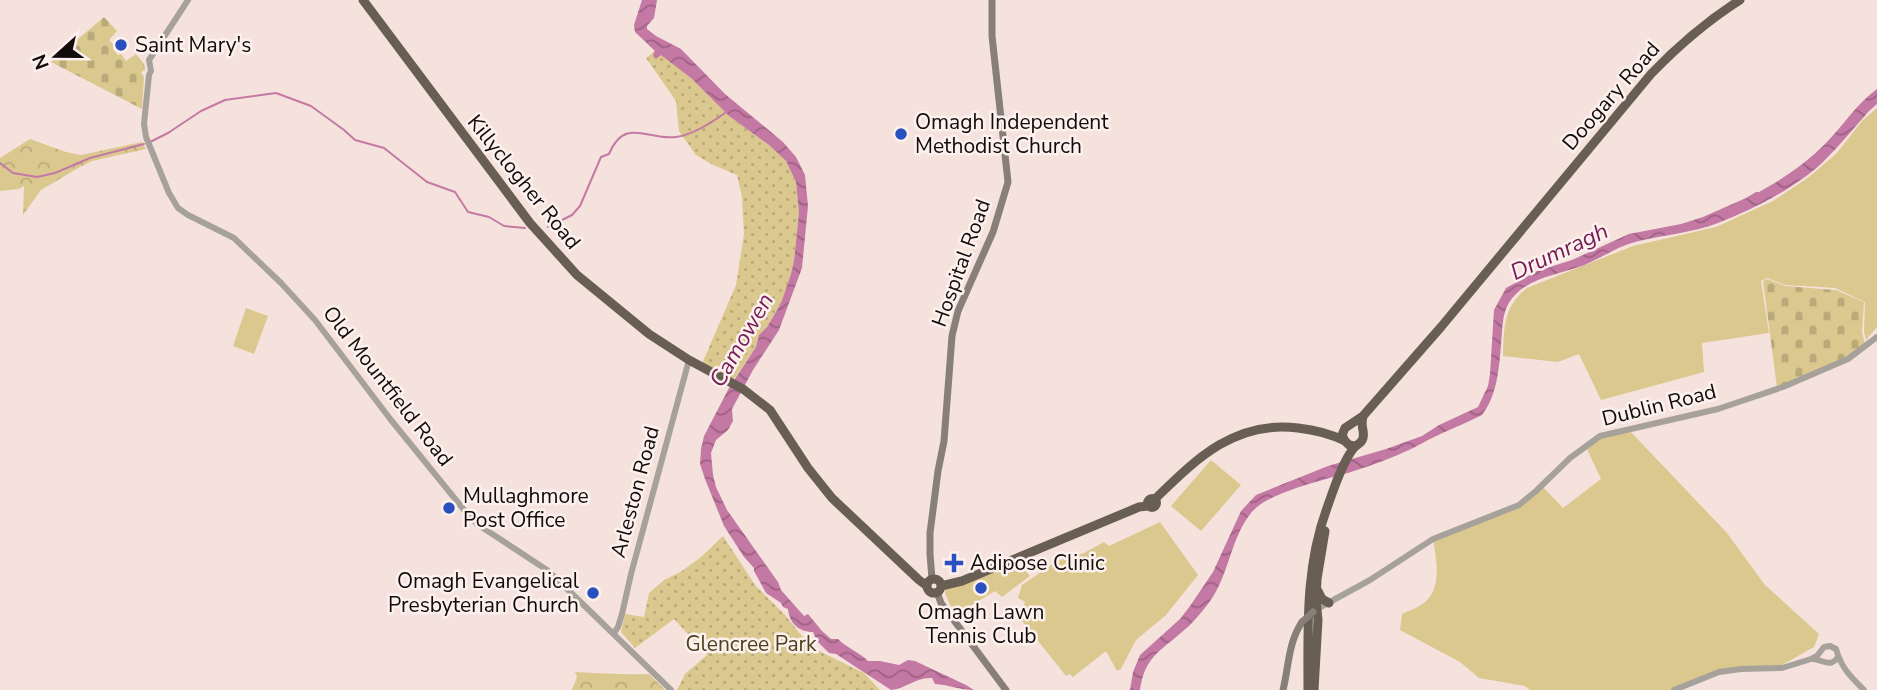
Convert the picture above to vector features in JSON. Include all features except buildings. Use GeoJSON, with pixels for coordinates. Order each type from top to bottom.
{"type":"FeatureCollection","features":[{"type":"Feature","properties":{"kind":"highway","name":"Killyclogher Road"},"geometry":{"type":"LineString","coordinates":[[363,0],[530,223],[577,275],[638,326],[689,360],[728,380],[758,400],[775,415],[808,468],[832,498],[919,580],[930,582],[930,591],[939,589]]}},
{"type":"Feature","properties":{"kind":"highway","name":"Doogary Road"},"geometry":{"type":"LineString","coordinates":[[1353,428],[1441,327],[1651,74],[1691,36],[1740,0]]}},
{"type":"Feature","properties":{"kind":"highway"},"geometry":{"type":"LineString","coordinates":[[939,589],[1151,503],[1194,461],[1242,433],[1266,427],[1287,426],[1317,430],[1331,434],[1350,448]]}},
{"type":"Feature","properties":{"kind":"highway"},"geometry":{"type":"LineString","coordinates":[[1308,690],[1308,596],[1317,542],[1350,448],[1362,442],[1364,434],[1353,428],[1331,434]]}},
{"type":"Feature","properties":{"kind":"highway"},"geometry":{"type":"LineString","coordinates":[[1350,448],[1342,435],[1353,428]]}},
{"type":"Feature","properties":{"kind":"highway"},"geometry":{"type":"LineString","coordinates":[[1314,690],[1318,620],[1315,611],[1316,586],[1334,490]]}},
{"type":"Feature","properties":{"kind":"highway"},"geometry":{"type":"LineString","coordinates":[[1316,586],[1319,596],[1329,603]]}},
{"type":"Feature","properties":{"kind":"main road","name":"Hospital Road"},"geometry":{"type":"LineString","coordinates":[[930,582],[930,533],[944,442],[952,336],[958,311],[993,232],[1008,182],[992,36],[992,0]]}},
{"type":"Feature","properties":{"kind":"main road"},"geometry":{"type":"LineString","coordinates":[[939,589],[941,603],[1006,690]]}},
{"type":"Feature","properties":{"kind":"main road"},"geometry":{"type":"LineString","coordinates":[[1283,690],[1295,632],[1315,611]]}},
{"type":"Feature","properties":{"kind":"street","name":"Old Mountfield Road"},"geometry":{"type":"LineString","coordinates":[[188,0],[149,60],[144,124],[148,142],[178,208],[234,238],[281,283],[315,320],[469,516],[547,570],[671,690]]}},
{"type":"Feature","properties":{"kind":"street","name":"Dublin Road"},"geometry":{"type":"LineString","coordinates":[[1315,611],[1370,580],[1433,539],[1519,505],[1570,458],[1600,436],[1718,409],[1783,387],[1848,359],[1877,337]]}},
{"type":"Feature","properties":{"kind":"street","name":"Arleston Road"},"geometry":{"type":"LineString","coordinates":[[614,633],[622,614],[689,360]]}},
{"type":"Feature","properties":{"kind":"street"},"geometry":{"type":"LineString","coordinates":[[1674,690],[1718,672],[1782,668],[1811,659],[1824,647],[1830,646],[1836,649],[1843,668],[1864,690]]}},
{"type":"Feature","properties":{"kind":"street"},"geometry":{"type":"LineString","coordinates":[[1820,653],[1823,661]]}},
{"type":"Feature","properties":{"kind":"street"},"geometry":{"type":"LineString","coordinates":[[1832,663],[1838,657]]}},
{"type":"Feature","properties":{"kind":"street"},"geometry":{"type":"LineString","coordinates":[[1811,659],[1843,668]]}},
{"type":"Feature","properties":{"kind":"green space"},"geometry":{"type":"Polygon","coordinates":[[[104,17],[117,31],[109,40],[118,55],[121,54],[126,61],[136,54],[144,64],[145,70],[141,72],[144,77],[142,109],[51,62],[104,17]]]}},
{"type":"Feature","properties":{"kind":"green space"},"geometry":{"type":"Polygon","coordinates":[[[655,51],[691,78],[729,116],[769,145],[786,161],[796,182],[799,212],[791,274],[781,303],[732,382],[701,366],[736,285],[744,234],[742,197],[737,175],[696,155],[679,131],[676,101],[646,58],[655,51]]]}},
{"type":"Feature","properties":{"kind":"green space"},"geometry":{"type":"Polygon","coordinates":[[[1877,108],[1877,327],[1866,340],[1865,302],[1835,288],[1785,285],[1767,278],[1761,281],[1769,333],[1702,343],[1704,372],[1601,400],[1579,354],[1558,362],[1503,356],[1509,310],[1527,288],[1633,246],[1716,227],[1773,201],[1809,177],[1837,153],[1862,121],[1877,108]]]}},
{"type":"Feature","properties":{"kind":"green space"},"geometry":{"type":"Polygon","coordinates":[[[30,139],[81,155],[142,142],[146,149],[92,161],[80,167],[41,190],[23,215],[24,186],[0,191],[0,158],[30,139]]]}},
{"type":"Feature","properties":{"kind":"green space"},"geometry":{"type":"Polygon","coordinates":[[[1767,279],[1785,286],[1836,290],[1864,302],[1862,332],[1865,344],[1847,357],[1777,388],[1763,281],[1767,279]]]}},
{"type":"Feature","properties":{"kind":"green space"},"geometry":{"type":"Polygon","coordinates":[[[246,308],[268,316],[254,354],[233,346],[246,308]]]}},
{"type":"Feature","properties":{"kind":"green space"},"geometry":{"type":"Polygon","coordinates":[[[1628,429],[1727,533],[1765,585],[1819,634],[1814,647],[1782,665],[1732,668],[1670,690],[1530,690],[1525,686],[1479,678],[1460,662],[1400,630],[1402,614],[1425,602],[1435,587],[1437,571],[1433,539],[1507,511],[1542,486],[1563,508],[1601,479],[1586,447],[1592,440],[1628,429]]]}},
{"type":"Feature","properties":{"kind":"green space"},"geometry":{"type":"Polygon","coordinates":[[[1211,460],[1241,485],[1201,531],[1171,506],[1211,460]]]}},
{"type":"Feature","properties":{"kind":"green space"},"geometry":{"type":"Polygon","coordinates":[[[1160,522],[1198,575],[1166,615],[1136,640],[1121,669],[1117,671],[1106,651],[1073,677],[1070,674],[1066,676],[1019,617],[1025,602],[1018,598],[1022,585],[1057,561],[1084,553],[1104,542],[1109,546],[1160,522]]]}},
{"type":"Feature","properties":{"kind":"green space","name":"Glencree Park"},"geometry":{"type":"Polygon","coordinates":[[[723,536],[755,585],[801,635],[821,652],[864,673],[880,690],[677,690],[685,674],[707,655],[674,619],[635,648],[621,632],[625,614],[644,617],[649,593],[664,580],[701,557],[723,536]]]}},
{"type":"Feature","properties":{"kind":"green space","name":"Omagh Lawn Tennis Club"},"geometry":{"type":"Polygon","coordinates":[[[1017,563],[1030,576],[1002,597],[995,591],[957,614],[950,605],[946,589],[1017,563]]]}},
{"type":"Feature","properties":{"kind":"green space"},"geometry":{"type":"Polygon","coordinates":[[[575,672],[649,674],[665,690],[572,690],[577,677],[575,672]]]}},
{"type":"Feature","properties":{"kind":"water"},"geometry":{"type":"Polygon","coordinates":[[[642,0],[657,0],[654,18],[647,29],[681,49],[725,94],[783,142],[796,157],[805,175],[808,206],[802,268],[779,330],[732,409],[733,421],[728,430],[716,440],[711,453],[716,487],[727,510],[781,590],[804,616],[808,614],[831,639],[838,639],[868,661],[899,665],[908,660],[915,661],[974,690],[935,684],[932,678],[921,679],[891,690],[836,654],[829,653],[817,641],[813,632],[796,626],[788,609],[766,593],[754,568],[724,526],[700,464],[701,449],[704,436],[729,388],[781,303],[794,261],[799,212],[796,182],[786,161],[769,145],[729,116],[691,78],[661,55],[656,59],[653,56],[655,51],[635,32],[634,25],[642,0]]]}},
{"type":"Feature","properties":{"kind":"water"},"geometry":{"type":"Polygon","coordinates":[[[1877,89],[1877,104],[1829,156],[1800,180],[1773,197],[1718,223],[1628,244],[1582,266],[1538,280],[1522,289],[1510,300],[1505,312],[1496,382],[1482,415],[1389,459],[1299,487],[1259,505],[1238,534],[1221,582],[1208,604],[1189,626],[1149,662],[1140,690],[1130,690],[1140,655],[1180,619],[1190,606],[1213,572],[1241,511],[1256,495],[1328,466],[1422,436],[1478,407],[1488,386],[1490,374],[1494,310],[1506,288],[1537,271],[1572,260],[1629,234],[1703,217],[1759,192],[1810,158],[1877,89]]]}},
{"type":"Feature","properties":{"kind":"waterway"},"geometry":{"type":"LineString","coordinates":[[150,142],[201,111],[225,100],[276,93],[311,106],[355,140],[384,148],[427,182],[455,192],[468,212],[489,217],[504,226],[525,228]]}},
{"type":"Feature","properties":{"kind":"waterway"},"geometry":{"type":"LineString","coordinates":[[548,227],[572,215],[580,206],[601,157],[609,154],[622,136],[630,133],[682,136],[702,128],[725,113]]}},
{"type":"Feature","properties":{"kind":"waterway"},"geometry":{"type":"LineString","coordinates":[[0,163],[13,173],[37,177],[55,173],[90,158],[144,144]]}},
{"type":"Feature","properties":{"kind":"place","name":"Saint Mary's"},"geometry":{"type":"Point","coordinates":[121,45]}},
{"type":"Feature","properties":{"kind":"place","name":"Omagh Independent Methodist Church"},"geometry":{"type":"Point","coordinates":[901,134]}},
{"type":"Feature","properties":{"kind":"place","name":"Mullaghmore Post Office"},"geometry":{"type":"Point","coordinates":[449,508]}},
{"type":"Feature","properties":{"kind":"place","name":"Adipose Clinic"},"geometry":{"type":"Point","coordinates":[954,563]}},
{"type":"Feature","properties":{"kind":"place","name":"Omagh Lawn Tennis Club"},"geometry":{"type":"Point","coordinates":[981,588]}},
{"type":"Feature","properties":{"kind":"place","name":"Omagh Evangelical Presbyterian Church"},"geometry":{"type":"Point","coordinates":[593,593]}},
{"type":"Feature","properties":{"kind":"water label","name":"Drumragh"},"geometry":{"type":"Point","coordinates":[1559,251]}},
{"type":"Feature","properties":{"kind":"water label","name":"Camowen"},"geometry":{"type":"Point","coordinates":[741,340]}}]}
